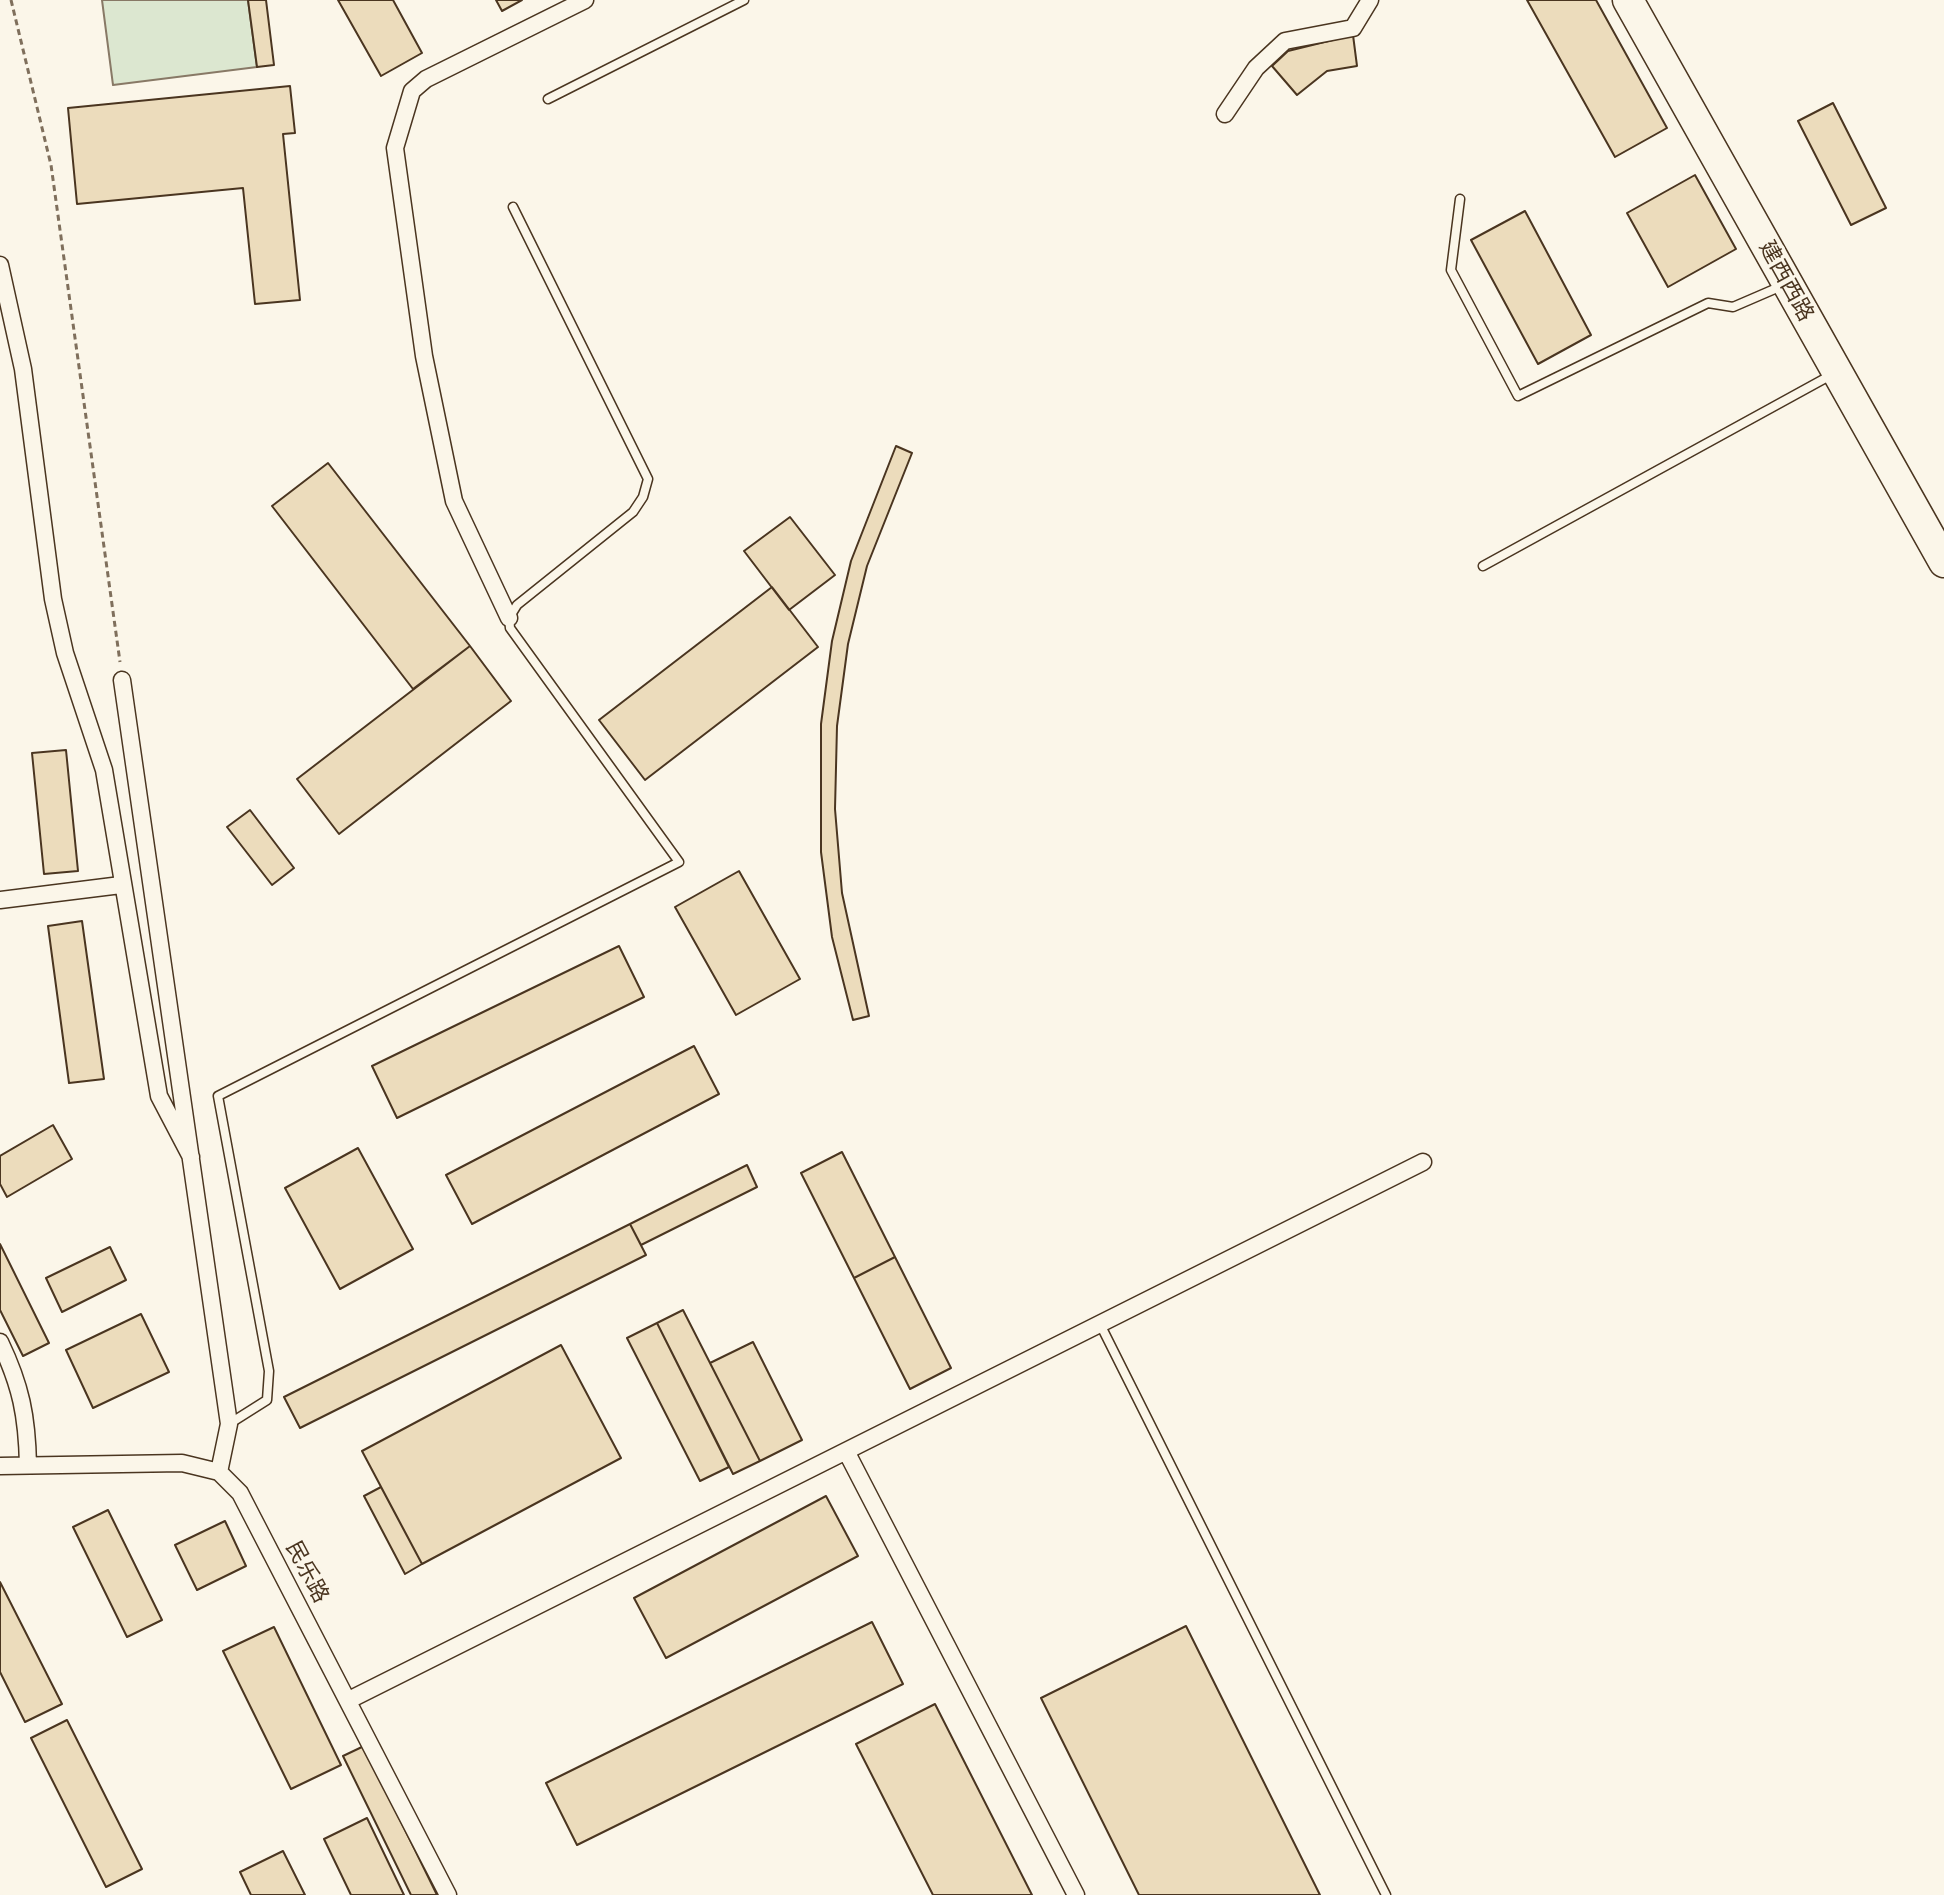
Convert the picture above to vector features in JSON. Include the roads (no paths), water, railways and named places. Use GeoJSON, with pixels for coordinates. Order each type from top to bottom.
{"type":"FeatureCollection","features":[{"type":"Feature","properties":{"kind":"highway","name":"建西西路"},"geometry":{"type":"LineString","coordinates":[[1628,0],[1944,562]]}},
{"type":"Feature","properties":{"kind":"street"},"geometry":{"type":"LineString","coordinates":[[509,618],[454,501],[424,356],[395,148],[412,91],[426,79],[585,0]]}},
{"type":"Feature","properties":{"kind":"street"},"geometry":{"type":"LineString","coordinates":[[1225,114],[1256,68],[1285,41],[1353,28],[1370,0]]}},
{"type":"Feature","properties":{"kind":"street"},"geometry":{"type":"LineString","coordinates":[[0,265],[23,369],[53,599],[65,653],[104,770],[159,1096],[191,1157]]}},
{"type":"Feature","properties":{"kind":"street"},"geometry":{"type":"LineString","coordinates":[[0,1466],[182,1463],[219,1472],[229,1424],[122,680]]}},
{"type":"Feature","properties":{"kind":"street"},"geometry":{"type":"LineString","coordinates":[[0,900],[121,885]]}},
{"type":"Feature","properties":{"kind":"street"},"geometry":{"type":"LineString","coordinates":[[349,1700],[1423,1162]]}},
{"type":"Feature","properties":{"kind":"street"},"geometry":{"type":"LineString","coordinates":[[0,1342],[16,1376],[27,1414],[28,1465]]}},
{"type":"Feature","properties":{"kind":"street"},"geometry":{"type":"LineString","coordinates":[[846,1451],[1076,1895]]}},
{"type":"Feature","properties":{"kind":"street","name":"民乐路"},"geometry":{"type":"LineString","coordinates":[[219,1472],[240,1493],[448,1895]]}},
{"type":"Feature","properties":{"kind":"lane"},"geometry":{"type":"LineString","coordinates":[[548,99],[744,0]]}},
{"type":"Feature","properties":{"kind":"lane"},"geometry":{"type":"LineString","coordinates":[[1460,199],[1451,270],[1518,396],[1708,303],[1733,307],[1788,283]]}},
{"type":"Feature","properties":{"kind":"lane"},"geometry":{"type":"LineString","coordinates":[[229,1424],[267,1400],[269,1371],[218,1096],[679,862],[513,633],[509,618],[517,605],[633,512],[643,497],[648,479],[513,207]]}},
{"type":"Feature","properties":{"kind":"lane"},"geometry":{"type":"LineString","coordinates":[[1483,566],[1837,372]]}},
{"type":"Feature","properties":{"kind":"lane"},"geometry":{"type":"LineString","coordinates":[[1100,1324],[1386,1895]]}}]}
